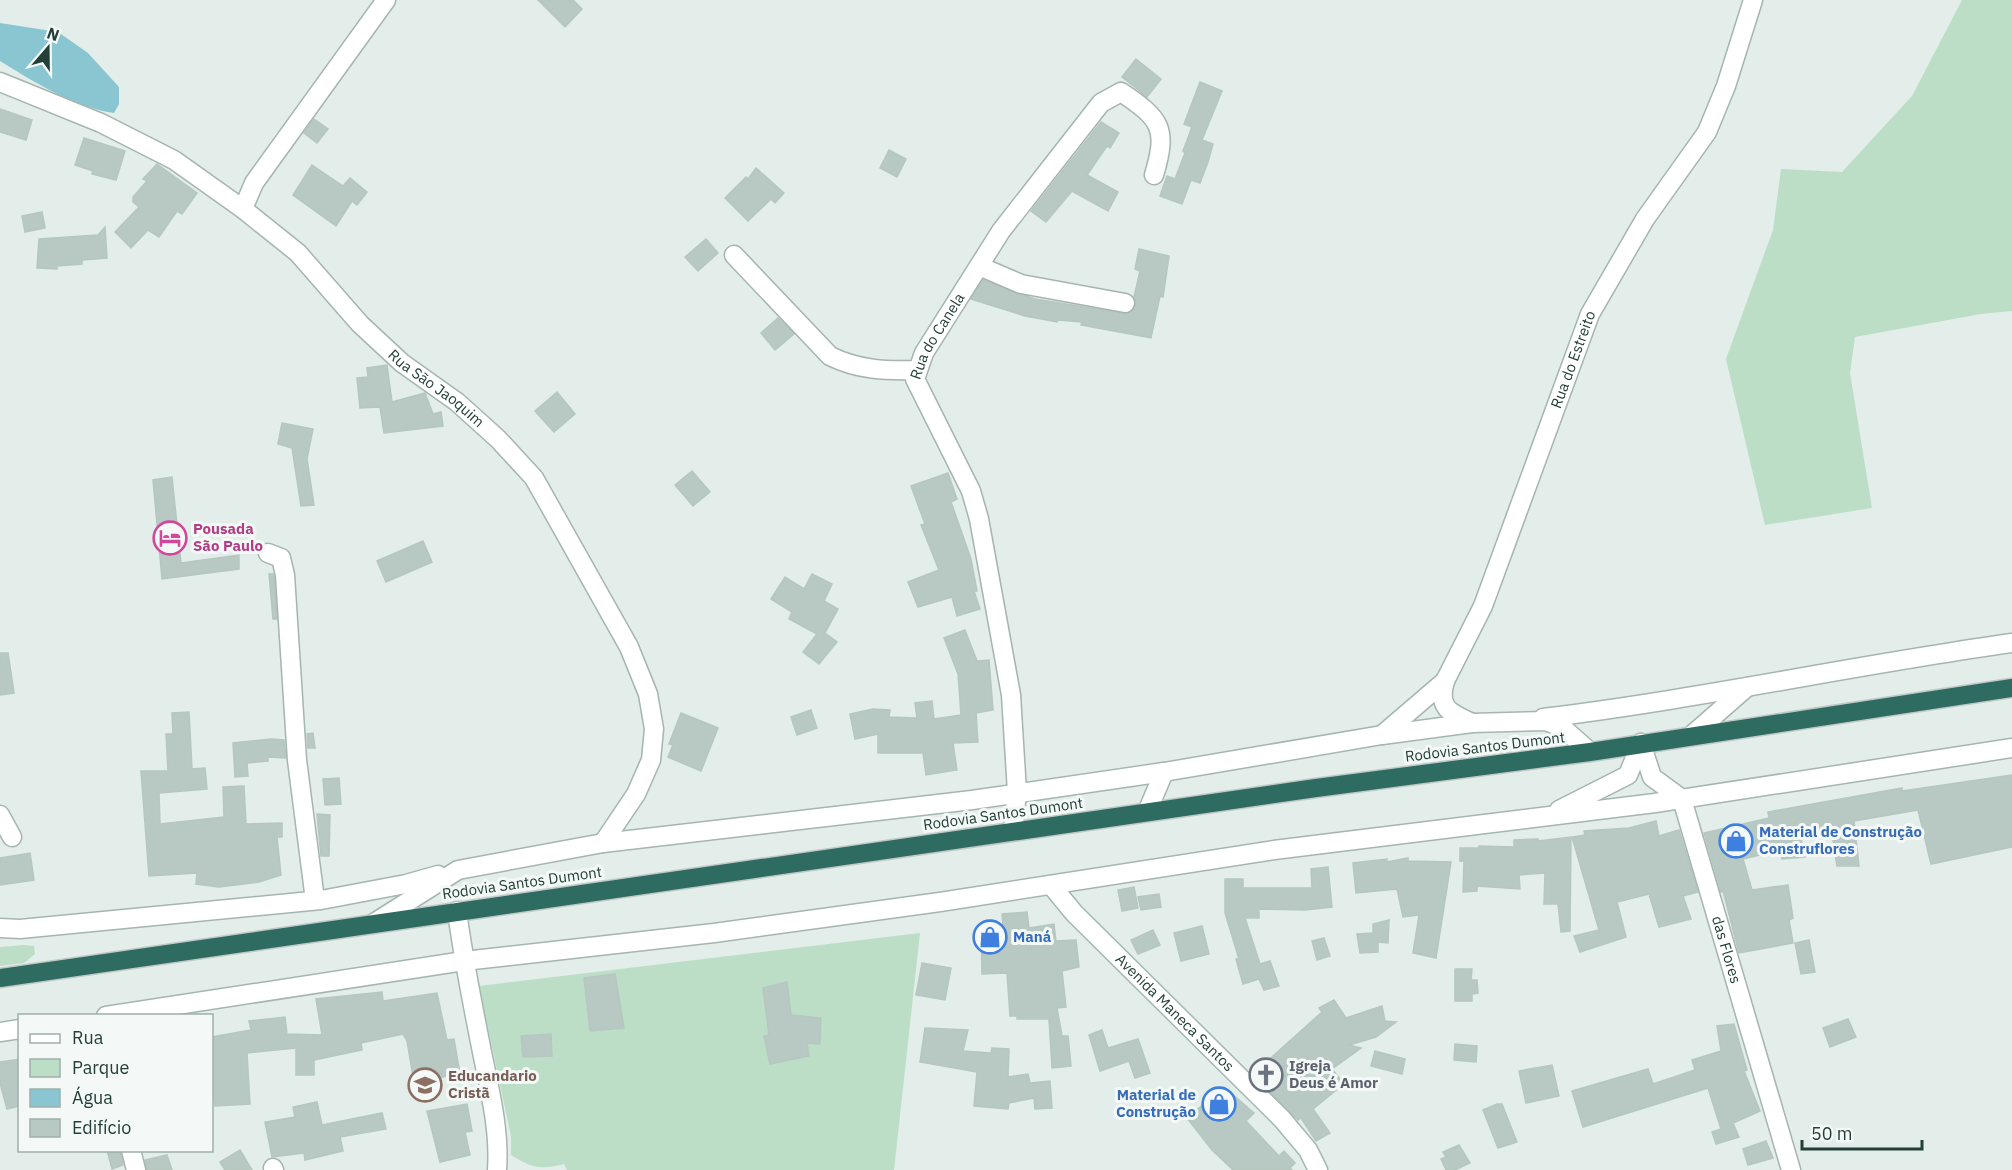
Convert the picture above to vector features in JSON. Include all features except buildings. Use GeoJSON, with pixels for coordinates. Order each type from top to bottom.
{"type":"FeatureCollection","features":[{"type":"Feature","properties":{"kind":"highway","name":"Rodovia Santos Dumont"},"geometry":{"type":"LineString","coordinates":[[0,978],[1013,831],[1590,752],[2012,688]]}},
{"type":"Feature","properties":{"kind":"street"},"geometry":{"type":"LineString","coordinates":[[243,209],[254,183],[386,0]]}},
{"type":"Feature","properties":{"kind":"street","name":"Rua do Estreito"},"geometry":{"type":"LineString","coordinates":[[1445,681],[1484,606],[1590,314],[1645,219],[1676,173],[1695,153],[1707,132],[1726,86],[1753,0]]}},
{"type":"Feature","properties":{"kind":"street","name":"Rua São Jaoquim"},"geometry":{"type":"LineString","coordinates":[[0,82],[101,123],[163,155],[243,209],[298,253],[360,324],[402,363],[458,402],[498,438],[534,478],[629,647],[648,694],[654,729],[651,760],[636,794],[603,843]]}},
{"type":"Feature","properties":{"kind":"street","name":"Rua do Canela"},"geometry":{"type":"LineString","coordinates":[[1013,831],[1017,792],[1011,695],[979,519],[971,491],[915,379],[924,352],[1001,231],[1101,103],[1121,92],[1143,107],[1159,125],[1162,146],[1154,175]]}},
{"type":"Feature","properties":{"kind":"street"},"geometry":{"type":"LineString","coordinates":[[734,255],[831,356],[848,365],[888,371],[917,370]]}},
{"type":"Feature","properties":{"kind":"street"},"geometry":{"type":"LineString","coordinates":[[979,266],[1021,284],[1125,303]]}},
{"type":"Feature","properties":{"kind":"street"},"geometry":{"type":"LineString","coordinates":[[268,553],[281,558],[285,575],[296,749],[315,900]]}},
{"type":"Feature","properties":{"kind":"street"},"geometry":{"type":"LineString","coordinates":[[0,928],[315,900],[406,884],[458,870],[603,843],[972,800],[1164,772],[1382,735],[1472,723],[1622,709],[1912,657],[2012,644]]}},
{"type":"Feature","properties":{"kind":"street"},"geometry":{"type":"LineString","coordinates":[[1445,681],[1441,694],[1443,704],[1453,714],[1472,723]]}},
{"type":"Feature","properties":{"kind":"street"},"geometry":{"type":"LineString","coordinates":[[1382,735],[1445,681]]}},
{"type":"Feature","properties":{"kind":"street"},"geometry":{"type":"LineString","coordinates":[[1692,735],[1749,686]]}},
{"type":"Feature","properties":{"kind":"street"},"geometry":{"type":"LineString","coordinates":[[1533,719],[1546,721],[1563,728],[1590,752]]}},
{"type":"Feature","properties":{"kind":"street"},"geometry":{"type":"LineString","coordinates":[[1641,743],[1652,777],[1682,799]]}},
{"type":"Feature","properties":{"kind":"street"},"geometry":{"type":"LineString","coordinates":[[1547,816],[1628,775],[1641,743]]}},
{"type":"Feature","properties":{"kind":"street"},"geometry":{"type":"LineString","coordinates":[[119,1014],[464,961],[714,933],[1051,885],[1274,850],[1682,799],[2012,748]]}},
{"type":"Feature","properties":{"kind":"street"},"geometry":{"type":"LineString","coordinates":[[1147,812],[1164,772]]}},
{"type":"Feature","properties":{"kind":"street","name":"das Flores"},"geometry":{"type":"LineString","coordinates":[[1682,799],[1791,1170]]}},
{"type":"Feature","properties":{"kind":"street"},"geometry":{"type":"LineString","coordinates":[[0,815],[12,837]]}},
{"type":"Feature","properties":{"kind":"street"},"geometry":{"type":"LineString","coordinates":[[374,923],[458,870]]}},
{"type":"Feature","properties":{"kind":"street","name":"Avenida Maneca Santos"},"geometry":{"type":"LineString","coordinates":[[1051,885],[1074,913],[1282,1119],[1308,1150],[1318,1170]]}},
{"type":"Feature","properties":{"kind":"street"},"geometry":{"type":"LineString","coordinates":[[458,911],[464,961],[492,1099],[498,1147],[497,1170]]}},
{"type":"Feature","properties":{"kind":"street"},"geometry":{"type":"LineString","coordinates":[[0,1032],[18,1029]]}},
{"type":"Feature","properties":{"kind":"green space"},"geometry":{"type":"Polygon","coordinates":[[[1962,0],[2012,0],[2012,311],[1981,314],[1855,337],[1850,373],[1872,508],[1765,525],[1726,359],[1773,230],[1781,169],[1842,172],[1912,96],[1962,0]]]}},
{"type":"Feature","properties":{"kind":"green space"},"geometry":{"type":"Polygon","coordinates":[[[920,933],[894,1170],[567,1170],[564,1164],[536,1167],[511,1155],[511,1136],[479,986],[920,933]]]}},
{"type":"Feature","properties":{"kind":"green space"},"geometry":{"type":"Polygon","coordinates":[[[34,946],[35,954],[24,963],[0,966],[0,947],[34,946]]]}},
{"type":"Feature","properties":{"kind":"water"},"geometry":{"type":"Polygon","coordinates":[[[0,23],[58,32],[88,53],[119,87],[119,104],[114,113],[69,99],[0,61],[0,23]]]}},
{"type":"Feature","properties":{"kind":"place","name":"Pousada São Paulo"},"geometry":{"type":"Point","coordinates":[170,538]}},
{"type":"Feature","properties":{"kind":"place","name":"Material de Construção Construflores"},"geometry":{"type":"Point","coordinates":[1736,841]}},
{"type":"Feature","properties":{"kind":"place","name":"Maná"},"geometry":{"type":"Point","coordinates":[990,937]}},
{"type":"Feature","properties":{"kind":"place","name":"Igreja Deus é Amor"},"geometry":{"type":"Point","coordinates":[1266,1075]}},
{"type":"Feature","properties":{"kind":"place","name":"Educandario Cristã"},"geometry":{"type":"Point","coordinates":[425,1085]}},
{"type":"Feature","properties":{"kind":"place","name":"Material de Construção"},"geometry":{"type":"Point","coordinates":[1219,1104]}}]}
